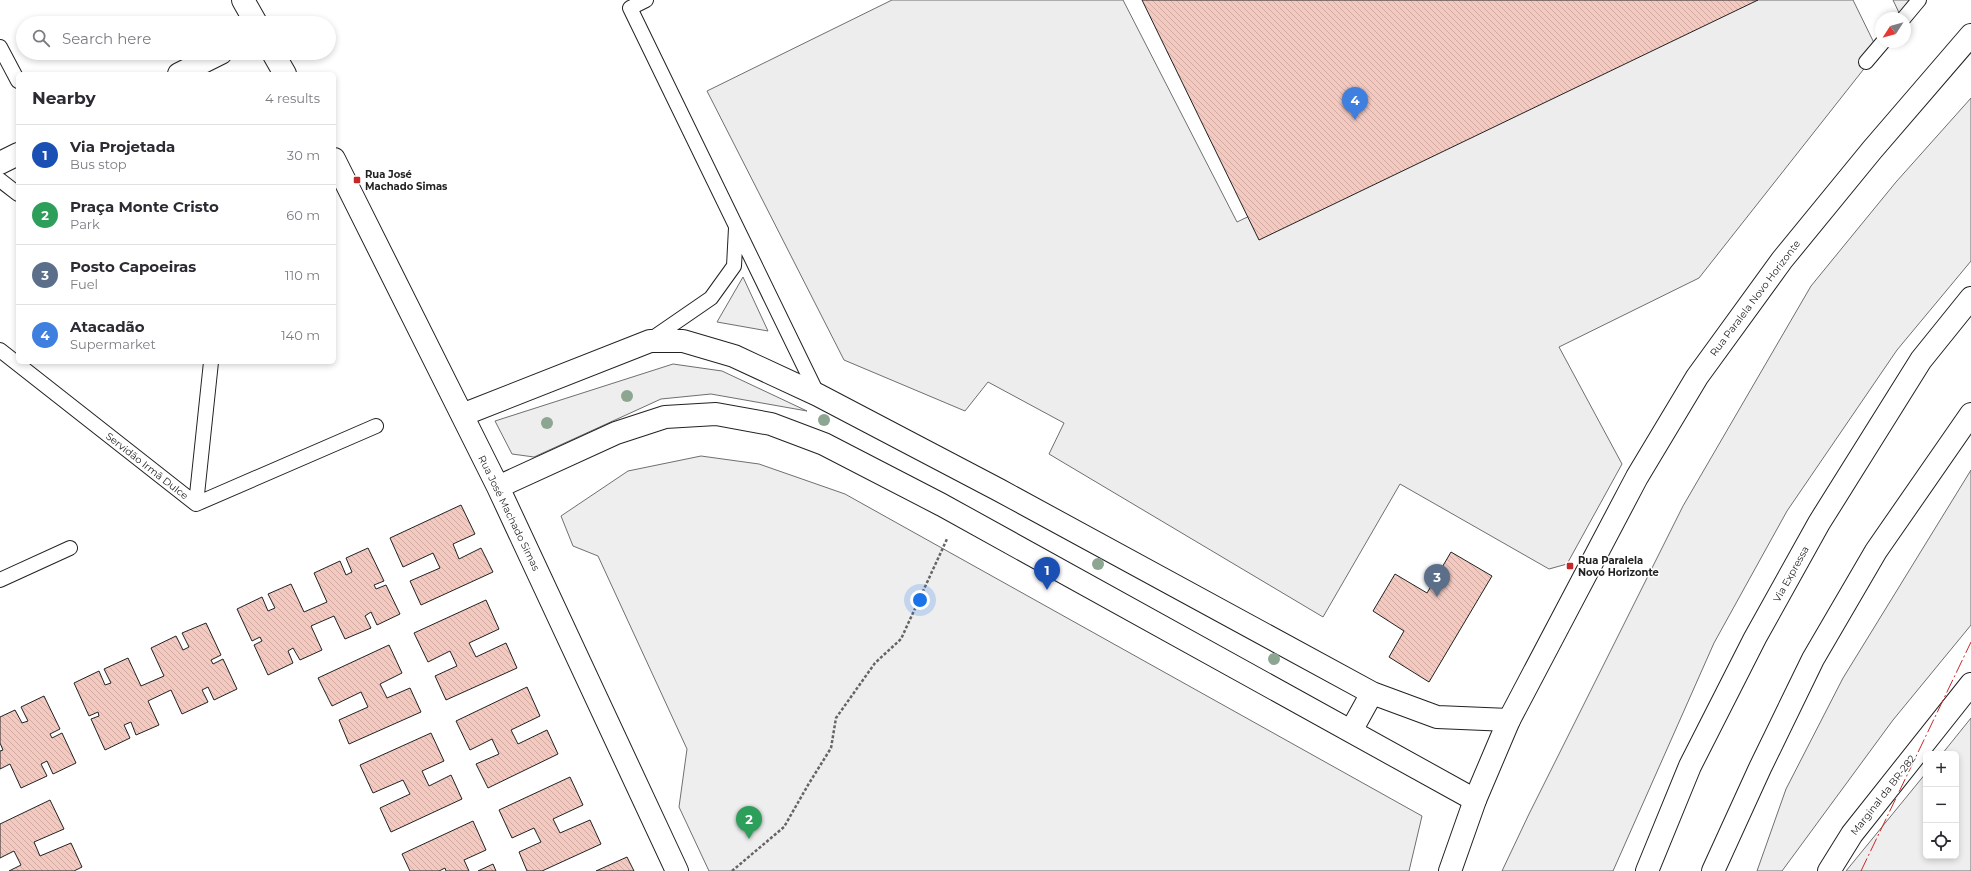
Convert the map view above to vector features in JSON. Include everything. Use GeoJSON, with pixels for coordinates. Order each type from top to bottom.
{"type":"FeatureCollection","features":[{"type":"Feature","properties":{"kind":"main road"},"geometry":{"type":"LineString","coordinates":[[243,0],[252,16]]}},
{"type":"Feature","properties":{"kind":"main road","name":"Rua Paralela Novo Horizonte"},"geometry":{"type":"LineString","coordinates":[[1450,871],[1475,800],[1509,720],[1637,477],[1697,377],[1782,260],[1872,150],[1971,35]]}},
{"type":"Feature","properties":{"kind":"main road"},"geometry":{"type":"LineString","coordinates":[[183,72],[207,60]]}},
{"type":"Feature","properties":{"kind":"main road"},"geometry":{"type":"LineString","coordinates":[[277,60],[284,72]]}},
{"type":"Feature","properties":{"kind":"main road"},"geometry":{"type":"LineString","coordinates":[[0,163],[16,155]]}},
{"type":"Feature","properties":{"kind":"main road","name":"Rua José Machado Simas"},"geometry":{"type":"LineString","coordinates":[[336,163],[498,487],[677,871]]}},
{"type":"Feature","properties":{"kind":"main road","name":"Via Expressa"},"geometry":{"type":"LineString","coordinates":[[1647,871],[1690,766],[1756,638],[1819,523],[1921,360],[1971,298]]}},
{"type":"Feature","properties":{"kind":"main road"},"geometry":{"type":"LineString","coordinates":[[462,415],[650,341],[684,341],[734,356],[818,395],[993,487],[1372,693],[1437,717],[1509,720]]}},
{"type":"Feature","properties":{"kind":"main road"},"geometry":{"type":"LineString","coordinates":[[498,487],[616,433],[665,417],[716,414],[771,424],[824,444],[959,514],[1475,800]]}},
{"type":"Feature","properties":{"kind":"main road"},"geometry":{"type":"LineString","coordinates":[[1713,871],[1760,768],[1813,659],[1876,551],[1971,414]]}},
{"type":"Feature","properties":{"kind":"main road","name":"Marginal da BR-282"},"geometry":{"type":"LineString","coordinates":[[1829,871],[1852,834],[1971,684]]}},
{"type":"Feature","properties":{"kind":"main road"},"geometry":{"type":"LineString","coordinates":[[1351,731],[1372,693]]}},
{"type":"Feature","properties":{"kind":"lane"},"geometry":{"type":"LineString","coordinates":[[646,0],[630,8],[818,395]]}},
{"type":"Feature","properties":{"kind":"lane"},"geometry":{"type":"LineString","coordinates":[[1909,12],[1919,0]]}},
{"type":"Feature","properties":{"kind":"lane"},"geometry":{"type":"LineString","coordinates":[[0,47],[16,77]]}},
{"type":"Feature","properties":{"kind":"lane"},"geometry":{"type":"LineString","coordinates":[[1866,62],[1878,48]]}},
{"type":"Feature","properties":{"kind":"lane"},"geometry":{"type":"LineString","coordinates":[[0,180],[16,192]]}},
{"type":"Feature","properties":{"kind":"lane"},"geometry":{"type":"LineString","coordinates":[[650,341],[711,298],[734,266],[736,226]]}},
{"type":"Feature","properties":{"kind":"lane","name":"Servidão Irmã Dulce"},"geometry":{"type":"LineString","coordinates":[[0,350],[16,363]]}},
{"type":"Feature","properties":{"kind":"lane","name":"Servidão Irmã Dulce"},"geometry":{"type":"LineString","coordinates":[[18,364],[196,504],[376,426]]}},
{"type":"Feature","properties":{"kind":"lane"},"geometry":{"type":"LineString","coordinates":[[196,504],[211,364]]}},
{"type":"Feature","properties":{"kind":"lane"},"geometry":{"type":"LineString","coordinates":[[0,580],[70,548]]}},
{"type":"Feature","properties":{"kind":"path"},"geometry":{"type":"LineString","coordinates":[[732,871],[784,827],[831,748],[836,718],[875,663],[901,639],[959,514]]}},
{"type":"Feature","properties":{"kind":"shaded area"},"geometry":{"type":"Polygon","coordinates":[[[892,0],[1123,0],[1237,222],[1700,0],[1853,0],[1875,45],[1875,48],[1878,51],[1699,278],[1559,347],[1622,464],[1567,564],[1549,569],[1400,484],[1323,617],[1049,454],[1064,423],[988,382],[965,411],[844,360],[707,91],[892,0]]]}},
{"type":"Feature","properties":{"kind":"shaded area"},"geometry":{"type":"Polygon","coordinates":[[[1893,0],[1913,0],[1905,12],[1899,12],[1893,0]]]}},
{"type":"Feature","properties":{"kind":"shaded area"},"geometry":{"type":"Polygon","coordinates":[[[1971,98],[1971,261],[1897,350],[1787,511],[1714,643],[1613,871],[1502,871],[1683,506],[1811,286],[1896,182],[1971,98]]]}},
{"type":"Feature","properties":{"kind":"shaded area"},"geometry":{"type":"Polygon","coordinates":[[[743,277],[768,331],[717,322],[743,277]]]}},
{"type":"Feature","properties":{"kind":"shaded area"},"geometry":{"type":"Polygon","coordinates":[[[673,364],[722,371],[807,411],[711,394],[661,399],[534,457],[512,454],[495,421],[673,364]]]}},
{"type":"Feature","properties":{"kind":"shaded area"},"geometry":{"type":"Polygon","coordinates":[[[701,456],[759,464],[845,494],[1422,816],[1409,871],[709,871],[679,807],[687,749],[598,556],[573,546],[561,516],[628,471],[701,456]]]}},
{"type":"Feature","properties":{"kind":"shaded area"},"geometry":{"type":"Polygon","coordinates":[[[1971,470],[1971,625],[1893,720],[1782,871],[1757,871],[1786,789],[1843,678],[1971,470]]]}},
{"type":"Feature","properties":{"kind":"shaded area"},"geometry":{"type":"Polygon","coordinates":[[[1971,718],[1971,871],[1846,871],[1923,777],[1923,859],[1959,859],[1959,751],[1944,751],[1971,718]]]}},
{"type":"Feature","properties":{"kind":"building"},"geometry":{"type":"Polygon","coordinates":[[[1142,0],[1758,0],[1259,240],[1142,0]]]}},
{"type":"Feature","properties":{"kind":"building"},"geometry":{"type":"Polygon","coordinates":[[[461,505],[475,534],[453,544],[459,559],[481,548],[493,572],[421,605],[410,581],[440,568],[433,553],[403,567],[390,538],[461,505]]]}},
{"type":"Feature","properties":{"kind":"building"},"geometry":{"type":"Polygon","coordinates":[[[368,548],[384,581],[374,585],[376,589],[386,585],[400,614],[377,625],[371,612],[365,616],[371,628],[345,639],[334,616],[311,626],[322,650],[300,660],[293,648],[288,651],[293,663],[268,675],[254,645],[262,641],[260,637],[252,641],[237,609],[262,597],[268,611],[275,608],[268,594],[291,584],[304,612],[327,602],[314,573],[340,561],[346,575],[352,572],[346,558],[368,548]]]}},
{"type":"Feature","properties":{"kind":"building"},"geometry":{"type":"Polygon","coordinates":[[[1451,552],[1492,576],[1429,682],[1389,657],[1404,631],[1373,611],[1395,574],[1427,593],[1451,552]]]}},
{"type":"Feature","properties":{"kind":"building"},"geometry":{"type":"Polygon","coordinates":[[[486,600],[499,629],[469,643],[476,657],[506,643],[517,668],[446,700],[435,676],[457,666],[450,651],[428,662],[414,633],[486,600]]]}},
{"type":"Feature","properties":{"kind":"building"},"geometry":{"type":"Polygon","coordinates":[[[206,623],[221,655],[211,660],[213,664],[223,659],[237,689],[214,700],[208,687],[202,690],[208,702],[182,714],[171,690],[148,701],[159,725],[136,735],[131,722],[124,725],[130,738],[105,750],[91,719],[99,716],[98,712],[89,716],[74,683],[99,671],[105,685],[111,683],[104,669],[128,658],[141,686],[164,676],[151,648],[176,636],[183,650],[189,647],[182,633],[206,623]]]}},
{"type":"Feature","properties":{"kind":"building"},"geometry":{"type":"Polygon","coordinates":[[[389,645],[402,673],[380,684],[387,698],[410,688],[421,712],[349,744],[339,720],[368,707],[361,692],[332,706],[318,678],[389,645]]]}},
{"type":"Feature","properties":{"kind":"building"},"geometry":{"type":"Polygon","coordinates":[[[527,687],[540,716],[511,730],[518,744],[547,730],[558,754],[488,788],[476,764],[499,754],[492,739],[470,750],[456,721],[527,687]]]}},
{"type":"Feature","properties":{"kind":"building"},"geometry":{"type":"Polygon","coordinates":[[[44,696],[60,729],[50,734],[52,738],[62,733],[76,763],[53,774],[47,761],[41,764],[47,776],[21,788],[10,764],[0,769],[0,751],[3,750],[0,743],[0,717],[15,710],[22,723],[28,721],[21,707],[44,696]]]}},
{"type":"Feature","properties":{"kind":"building"},"geometry":{"type":"Polygon","coordinates":[[[431,733],[444,761],[422,771],[429,786],[451,775],[462,799],[391,832],[380,808],[410,794],[403,780],[373,793],[360,765],[431,733]]]}},
{"type":"Feature","properties":{"kind":"building"},"geometry":{"type":"Polygon","coordinates":[[[570,777],[583,805],[553,819],[560,833],[590,820],[601,844],[542,871],[527,871],[519,852],[541,842],[534,828],[512,838],[499,810],[570,777]]]}},
{"type":"Feature","properties":{"kind":"building"},"geometry":{"type":"Polygon","coordinates":[[[50,800],[64,829],[34,842],[40,856],[71,843],[82,867],[74,871],[9,871],[21,865],[14,851],[0,858],[0,824],[50,800]]]}},
{"type":"Feature","properties":{"kind":"building"},"geometry":{"type":"Polygon","coordinates":[[[473,821],[486,850],[464,860],[469,871],[446,871],[445,868],[439,871],[410,871],[402,854],[473,821]]]}},
{"type":"Feature","properties":{"kind":"building"},"geometry":{"type":"Polygon","coordinates":[[[627,857],[634,871],[596,871],[627,857]]]}},
{"type":"Feature","properties":{"kind":"building"},"geometry":{"type":"Polygon","coordinates":[[[493,864],[496,871],[478,871],[493,864]]]}},
{"type":"Feature","properties":{"kind":"power"},"geometry":{"type":"LineString","coordinates":[[1861,871],[1971,642]]}},
{"type":"Feature","properties":{"kind":"place","name":"Atacadão"},"geometry":{"type":"Point","coordinates":[1355,120]}},
{"type":"Feature","properties":{"kind":"place","name":"Rua José Machado Simas"},"geometry":{"type":"Point","coordinates":[357,180]}},
{"type":"Feature","properties":{"kind":"place","name":"Rua Paralela Novo Horizonte"},"geometry":{"type":"Point","coordinates":[1570,566]}},
{"type":"Feature","properties":{"kind":"place","name":"Via Projetada"},"geometry":{"type":"Point","coordinates":[1047,590]}},
{"type":"Feature","properties":{"kind":"place","name":"Posto Capoeiras"},"geometry":{"type":"Point","coordinates":[1437,597]}},
{"type":"Feature","properties":{"kind":"place","name":"Praça Monte Cristo"},"geometry":{"type":"Point","coordinates":[749,839]}}]}
